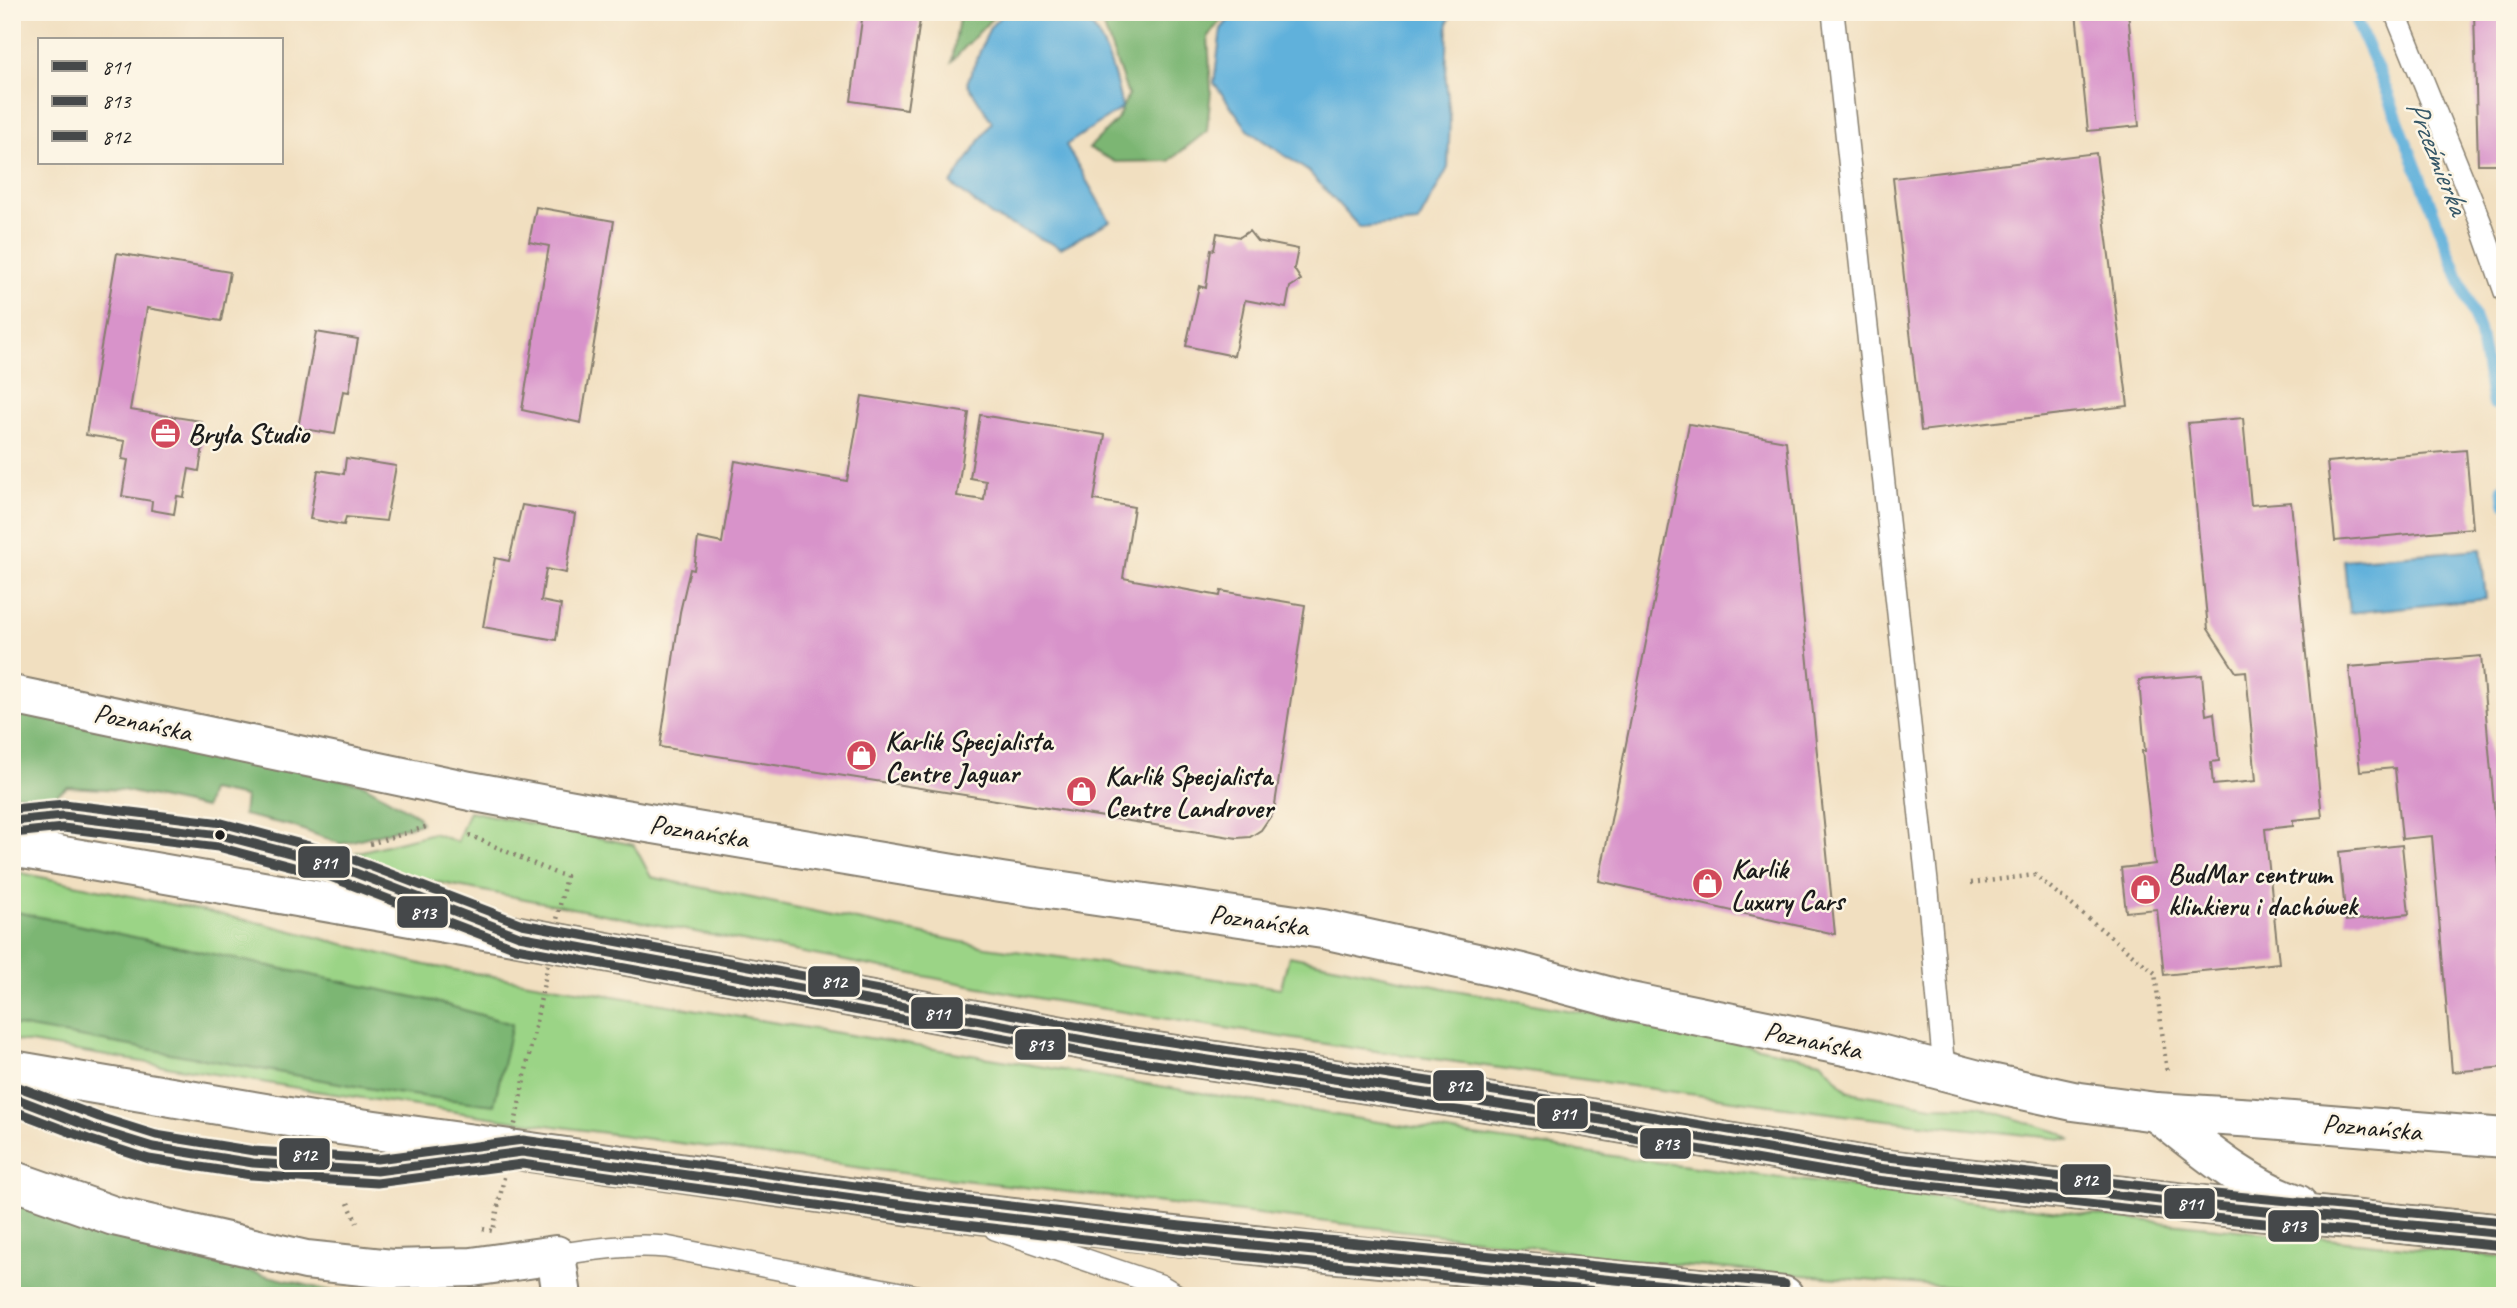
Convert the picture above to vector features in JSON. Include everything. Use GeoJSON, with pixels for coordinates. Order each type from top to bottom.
{"type":"FeatureCollection","features":[{"type":"Feature","properties":{"kind":"main road","name":"Poznańska"},"geometry":{"type":"LineString","coordinates":[[12,695],[470,791],[606,816],[1001,882],[1323,929],[1522,973],[1626,1001],[1864,1050],[2073,1101],[2164,1112],[2505,1138]]}},
{"type":"Feature","properties":{"kind":"main road"},"geometry":{"type":"LineString","coordinates":[[12,847],[519,936],[1116,1046],[1578,1116],[1877,1168],[2357,1221],[2505,1234]]}},
{"type":"Feature","properties":{"kind":"main road"},"geometry":{"type":"LineString","coordinates":[[12,1070],[318,1122],[933,1209],[1316,1252],[1784,1296]]}},
{"type":"Feature","properties":{"kind":"main road"},"geometry":{"type":"LineString","coordinates":[[2164,1112],[2234,1173],[2258,1188],[2305,1207],[2357,1221]]}},
{"type":"Feature","properties":{"kind":"main road"},"geometry":{"type":"LineString","coordinates":[[12,1180],[114,1216],[306,1260],[392,1269],[472,1266],[556,1255],[562,1296]]}},
{"type":"Feature","properties":{"kind":"lane"},"geometry":{"type":"LineString","coordinates":[[1833,12],[1928,891],[1944,1070]]}},
{"type":"Feature","properties":{"kind":"lane"},"geometry":{"type":"LineString","coordinates":[[2395,12],[2480,221],[2505,292]]}},
{"type":"Feature","properties":{"kind":"lane"},"geometry":{"type":"LineString","coordinates":[[12,821],[63,816],[160,825],[220,835],[332,864],[519,936]]}},
{"type":"Feature","properties":{"kind":"lane"},"geometry":{"type":"LineString","coordinates":[[12,1097],[95,1129],[153,1147],[253,1163],[377,1171],[522,1152]]}},
{"type":"Feature","properties":{"kind":"lane"},"geometry":{"type":"LineString","coordinates":[[933,1209],[1160,1285],[1178,1296]]}},
{"type":"Feature","properties":{"kind":"lane"},"geometry":{"type":"LineString","coordinates":[[556,1255],[604,1247],[666,1247],[916,1296]]}},
{"type":"Feature","properties":{"kind":"path"},"geometry":{"type":"LineString","coordinates":[[360,847],[424,829],[434,823]]}},
{"type":"Feature","properties":{"kind":"path"},"geometry":{"type":"LineString","coordinates":[[461,832],[566,876],[493,1231],[483,1229]]}},
{"type":"Feature","properties":{"kind":"path"},"geometry":{"type":"LineString","coordinates":[[1971,883],[2035,875],[2155,973],[2164,1112]]}},
{"type":"Feature","properties":{"kind":"path"},"geometry":{"type":"LineString","coordinates":[[346,1195],[359,1230]]}},
{"type":"Feature","properties":{"kind":"green space"},"geometry":{"type":"Polygon","coordinates":[[[960,12],[998,12],[952,61],[960,12]]]}},
{"type":"Feature","properties":{"kind":"green space"},"geometry":{"type":"Polygon","coordinates":[[[1093,12],[1228,12],[1208,36],[1211,90],[1207,131],[1169,161],[1115,162],[1089,148],[1117,120],[1128,95],[1100,16],[1093,12]]]}},
{"type":"Feature","properties":{"kind":"green space"},"geometry":{"type":"Polygon","coordinates":[[[12,710],[363,784],[418,816],[421,823],[341,844],[292,826],[243,815],[245,797],[210,790],[205,808],[122,790],[68,787],[50,799],[12,794],[12,710]]]}},
{"type":"Feature","properties":{"kind":"green space"},"geometry":{"type":"Polygon","coordinates":[[[469,811],[634,845],[651,877],[986,947],[1281,988],[1289,956],[1449,989],[1696,1033],[1821,1061],[1849,1092],[1932,1106],[1978,1107],[2061,1133],[2072,1140],[1851,1116],[1332,1045],[1042,999],[411,877],[351,854],[433,833],[457,842],[469,811]]]}},
{"type":"Feature","properties":{"kind":"green space"},"geometry":{"type":"Polygon","coordinates":[[[12,871],[265,924],[425,965],[1372,1121],[1633,1159],[1900,1193],[2505,1257],[2505,1296],[2058,1296],[1620,1260],[1510,1243],[884,1171],[503,1119],[315,1091],[12,1040],[12,871]]]}},
{"type":"Feature","properties":{"kind":"green space"},"geometry":{"type":"Polygon","coordinates":[[[12,911],[433,1001],[512,1024],[494,1105],[395,1093],[12,1025],[12,911]]]}},
{"type":"Feature","properties":{"kind":"green space"},"geometry":{"type":"Polygon","coordinates":[[[12,1201],[160,1250],[352,1296],[12,1296],[12,1201]]]}},
{"type":"Feature","properties":{"kind":"water"},"geometry":{"type":"Polygon","coordinates":[[[1055,10],[1081,17],[1091,26],[1106,52],[1122,108],[1066,145],[1110,221],[1061,248],[992,216],[951,184],[992,122],[967,83],[990,27],[1005,12],[1055,10]]]}},
{"type":"Feature","properties":{"kind":"water"},"geometry":{"type":"Polygon","coordinates":[[[1235,12],[1452,12],[1448,23],[1446,80],[1450,117],[1448,168],[1418,223],[1360,228],[1309,172],[1249,131],[1214,83],[1221,29],[1235,12]]]}},
{"type":"Feature","properties":{"kind":"water"},"geometry":{"type":"Polygon","coordinates":[[[2481,549],[2486,599],[2349,613],[2344,560],[2481,549]]]}},
{"type":"Feature","properties":{"kind":"building"},"geometry":{"type":"Polygon","coordinates":[[[863,12],[920,20],[907,109],[851,101],[863,12]]]}},
{"type":"Feature","properties":{"kind":"building"},"geometry":{"type":"Polygon","coordinates":[[[2076,12],[2128,12],[2139,126],[2088,131],[2076,12]]]}},
{"type":"Feature","properties":{"kind":"building"},"geometry":{"type":"Polygon","coordinates":[[[2474,12],[2505,12],[2505,164],[2478,164],[2474,12]]]}},
{"type":"Feature","properties":{"kind":"building"},"geometry":{"type":"Polygon","coordinates":[[[2096,153],[2128,406],[1921,431],[1893,178],[2096,153]]]}},
{"type":"Feature","properties":{"kind":"building"},"geometry":{"type":"Polygon","coordinates":[[[536,207],[614,221],[581,423],[522,410],[549,246],[529,242],[536,207]]]}},
{"type":"Feature","properties":{"kind":"building"},"geometry":{"type":"Polygon","coordinates":[[[1249,231],[1257,241],[1298,249],[1294,269],[1301,280],[1290,287],[1286,308],[1245,300],[1234,356],[1186,346],[1199,286],[1206,288],[1211,249],[1214,250],[1217,233],[1240,237],[1249,231]]]}},
{"type":"Feature","properties":{"kind":"building"},"geometry":{"type":"Polygon","coordinates":[[[117,253],[230,272],[221,321],[147,308],[130,410],[201,421],[198,439],[204,440],[199,471],[189,469],[184,497],[177,496],[174,514],[151,510],[152,501],[122,496],[128,460],[122,459],[125,441],[86,435],[117,253]]]}},
{"type":"Feature","properties":{"kind":"building"},"geometry":{"type":"Polygon","coordinates":[[[316,332],[358,339],[349,392],[343,391],[335,434],[298,428],[316,332]]]}},
{"type":"Feature","properties":{"kind":"building"},"geometry":{"type":"Polygon","coordinates":[[[862,396],[969,413],[957,496],[984,500],[986,481],[970,478],[980,415],[1105,435],[1094,500],[1134,507],[1123,578],[1220,596],[1221,591],[1305,605],[1274,811],[1261,830],[1250,837],[1237,838],[660,747],[680,612],[690,569],[694,570],[698,538],[722,543],[735,461],[847,481],[862,396]]]}},
{"type":"Feature","properties":{"kind":"building"},"geometry":{"type":"Polygon","coordinates":[[[2243,418],[2251,505],[2291,502],[2322,817],[2293,820],[2293,826],[2265,829],[2279,963],[2164,975],[2157,909],[2126,912],[2121,868],[2155,864],[2142,751],[2145,751],[2139,680],[2202,675],[2206,715],[2214,713],[2219,761],[2211,762],[2213,785],[2256,781],[2246,671],[2236,672],[2208,629],[2188,423],[2243,418]]]}},
{"type":"Feature","properties":{"kind":"building"},"geometry":{"type":"Polygon","coordinates":[[[1689,424],[1786,441],[1835,934],[1599,881],[1689,424]]]}},
{"type":"Feature","properties":{"kind":"building"},"geometry":{"type":"Polygon","coordinates":[[[2466,450],[2473,528],[2335,541],[2327,462],[2466,450]]]}},
{"type":"Feature","properties":{"kind":"building"},"geometry":{"type":"Polygon","coordinates":[[[346,458],[396,466],[386,521],[346,517],[344,525],[310,519],[318,470],[344,474],[346,458]]]}},
{"type":"Feature","properties":{"kind":"building"},"geometry":{"type":"Polygon","coordinates":[[[522,505],[575,514],[566,573],[546,569],[541,601],[561,605],[556,640],[483,627],[495,558],[509,561],[522,505]]]}},
{"type":"Feature","properties":{"kind":"building"},"geometry":{"type":"Polygon","coordinates":[[[2481,656],[2505,935],[2505,1067],[2452,1072],[2432,836],[2402,839],[2395,768],[2360,771],[2349,667],[2481,656]]]}},
{"type":"Feature","properties":{"kind":"building"},"geometry":{"type":"Polygon","coordinates":[[[2402,845],[2409,914],[2346,921],[2339,852],[2402,845]]]}},
{"type":"Feature","properties":{"kind":"waterway","name":"Przeźmierka"},"geometry":{"type":"LineString","coordinates":[[2352,12],[2384,84],[2479,330],[2493,404]]}},
{"type":"Feature","properties":{"kind":"waterway","name":"Przeźmierka"},"geometry":{"type":"LineString","coordinates":[[2503,488],[2505,502]]}},
{"type":"Feature","properties":{"kind":"transit line","name":"812"},"geometry":{"type":"LineString","coordinates":[[12,809],[64,804],[222,823],[336,853],[522,924],[1118,1034],[1580,1104],[1879,1156],[2205,1193],[2505,1222]]}},
{"type":"Feature","properties":{"kind":"transit line","name":"811"},"geometry":{"type":"LineString","coordinates":[[12,821],[63,816],[220,835],[332,864],[519,936],[1116,1046],[1578,1116],[1877,1168],[2204,1205],[2505,1234]]}},
{"type":"Feature","properties":{"kind":"transit line","name":"813"},"geometry":{"type":"LineString","coordinates":[[13,833],[63,828],[218,847],[328,876],[516,948],[1114,1058],[1576,1128],[1876,1180],[2203,1217],[2504,1246]]}},
{"type":"Feature","properties":{"kind":"transit line","name":"812"},"geometry":{"type":"LineString","coordinates":[[16,1086],[156,1135],[254,1151],[377,1159],[523,1140],[935,1197],[1181,1226],[1785,1284]]}},
{"type":"Feature","properties":{"kind":"transit line","name":"811"},"geometry":{"type":"LineString","coordinates":[[12,1097],[95,1129],[153,1147],[253,1163],[377,1171],[522,1152],[933,1209],[1180,1238],[1781,1296]]}},
{"type":"Feature","properties":{"kind":"transit line","name":"813"},"geometry":{"type":"LineString","coordinates":[[12,1110],[149,1159],[251,1175],[377,1183],[522,1164],[931,1221],[1179,1250],[1648,1296]]}},
{"type":"Feature","properties":{"kind":"place","name":"Bryła Studio"},"geometry":{"type":"Point","coordinates":[165,433]}},
{"type":"Feature","properties":{"kind":"place","name":"Karlik Specjalista Centre Jaguar"},"geometry":{"type":"Point","coordinates":[862,756]}},
{"type":"Feature","properties":{"kind":"place","name":"Karlik Specjalista Centre Landrover"},"geometry":{"type":"Point","coordinates":[1082,791]}},
{"type":"Feature","properties":{"kind":"place","name":"Karlik Luxury Cars"},"geometry":{"type":"Point","coordinates":[1708,884]}},
{"type":"Feature","properties":{"kind":"place","name":"BudMar centrum klinkieru i dachówek"},"geometry":{"type":"Point","coordinates":[2145,889]}}]}
